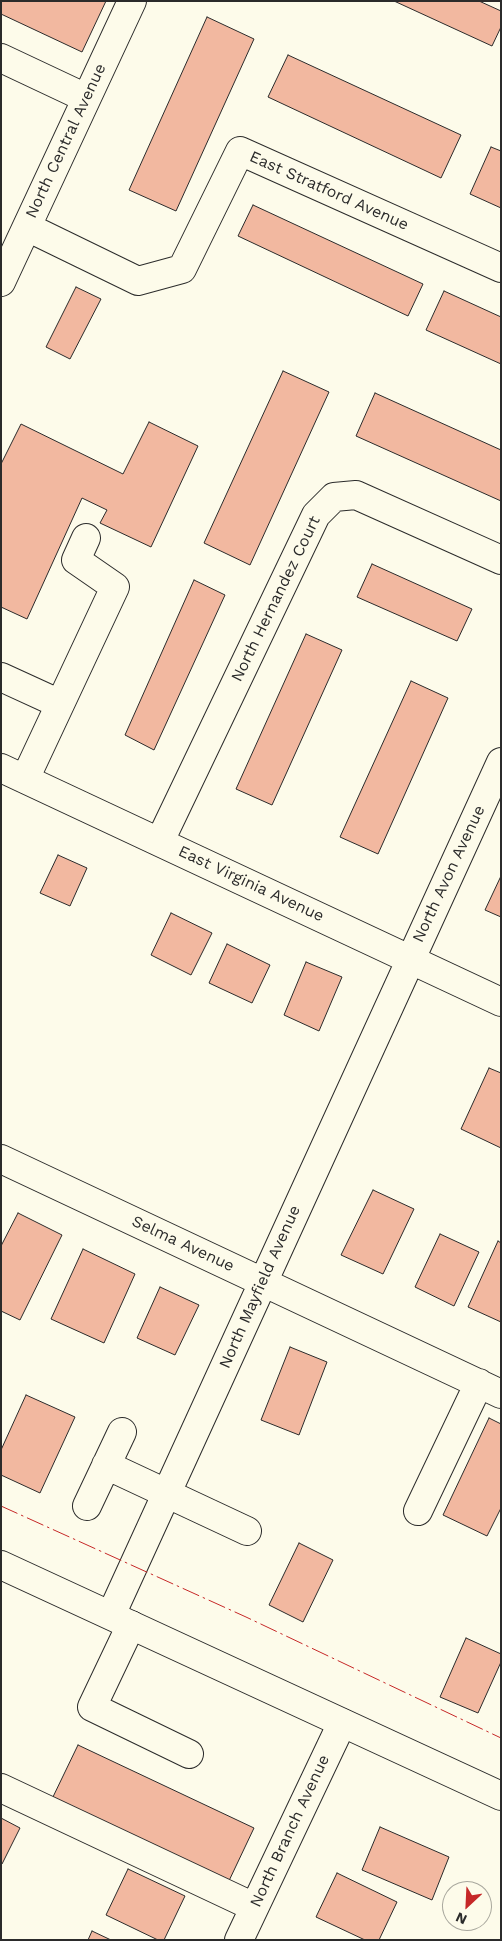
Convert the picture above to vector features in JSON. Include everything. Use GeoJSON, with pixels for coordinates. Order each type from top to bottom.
{"type":"FeatureCollection","features":[{"type":"Feature","properties":{"kind":"street","name":"North Central Avenue"},"geometry":{"type":"LineString","coordinates":[[1,282],[132,1]]}},
{"type":"Feature","properties":{"kind":"street"},"geometry":{"type":"LineString","coordinates":[[1,58],[86,98]]}},
{"type":"Feature","properties":{"kind":"street","name":"East Stratford Avenue"},"geometry":{"type":"LineString","coordinates":[[26,227],[138,281],[182,269],[240,151],[501,268]]}},
{"type":"Feature","properties":{"kind":"street","name":"North Hernandez Court"},"geometry":{"type":"LineString","coordinates":[[160,841],[316,515],[334,498],[356,495],[501,560]]}},
{"type":"Feature","properties":{"kind":"street"},"geometry":{"type":"LineString","coordinates":[[13,773],[60,704],[115,587],[76,560],[86,538]]}},
{"type":"Feature","properties":{"kind":"street"},"geometry":{"type":"LineString","coordinates":[[1,677],[60,704]]}},
{"type":"Feature","properties":{"kind":"street","name":"North Avon Avenue"},"geometry":{"type":"LineString","coordinates":[[409,959],[501,762]]}},
{"type":"Feature","properties":{"kind":"street","name":"East Virginia Avenue"},"geometry":{"type":"LineString","coordinates":[[13,773],[501,1002]]}},
{"type":"Feature","properties":{"kind":"street","name":"North Mayfield Avenue"},"geometry":{"type":"LineString","coordinates":[[189,1754],[92,1707],[166,1494],[409,959]]}},
{"type":"Feature","properties":{"kind":"street","name":"Selma Avenue"},"geometry":{"type":"LineString","coordinates":[[1,1159],[490,1388]]}},
{"type":"Feature","properties":{"kind":"street"},"geometry":{"type":"LineString","coordinates":[[418,1511],[490,1388]]}},
{"type":"Feature","properties":{"kind":"street"},"geometry":{"type":"LineString","coordinates":[[87,1506],[122,1432]]}},
{"type":"Feature","properties":{"kind":"street"},"geometry":{"type":"LineString","coordinates":[[106,1465],[247,1531]]}},
{"type":"Feature","properties":{"kind":"street"},"geometry":{"type":"LineString","coordinates":[[1,1565],[501,1796]]}},
{"type":"Feature","properties":{"kind":"street","name":"North Branch Avenue"},"geometry":{"type":"LineString","coordinates":[[239,1940],[342,1722]]}},
{"type":"Feature","properties":{"kind":"street"},"geometry":{"type":"LineString","coordinates":[[1,1788],[254,1907]]}},
{"type":"Feature","properties":{"kind":"building"},"geometry":{"type":"Polygon","coordinates":[[[1,1],[106,1],[82,52],[1,14],[1,1]]]}},
{"type":"Feature","properties":{"kind":"building"},"geometry":{"type":"Polygon","coordinates":[[[394,1],[479,1],[501,11],[501,27],[492,46],[394,1]]]}},
{"type":"Feature","properties":{"kind":"building"},"geometry":{"type":"Polygon","coordinates":[[[207,17],[254,39],[176,211],[129,190],[207,17]]]}},
{"type":"Feature","properties":{"kind":"building"},"geometry":{"type":"Polygon","coordinates":[[[288,55],[461,135],[441,178],[268,97],[288,55]]]}},
{"type":"Feature","properties":{"kind":"building"},"geometry":{"type":"Polygon","coordinates":[[[491,147],[501,151],[501,208],[470,194],[491,147]]]}},
{"type":"Feature","properties":{"kind":"building"},"geometry":{"type":"Polygon","coordinates":[[[253,205],[423,284],[408,316],[238,236],[253,205]]]}},
{"type":"Feature","properties":{"kind":"building"},"geometry":{"type":"Polygon","coordinates":[[[76,287],[101,299],[70,359],[46,347],[76,287]]]}},
{"type":"Feature","properties":{"kind":"building"},"geometry":{"type":"Polygon","coordinates":[[[444,291],[501,317],[501,364],[426,330],[444,291]]]}},
{"type":"Feature","properties":{"kind":"building"},"geometry":{"type":"Polygon","coordinates":[[[283,371],[329,392],[250,565],[204,543],[283,371]]]}},
{"type":"Feature","properties":{"kind":"building"},"geometry":{"type":"Polygon","coordinates":[[[375,393],[501,450],[501,501],[356,436],[375,393]]]}},
{"type":"Feature","properties":{"kind":"building"},"geometry":{"type":"Polygon","coordinates":[[[149,422],[198,446],[151,547],[100,523],[107,510],[82,498],[27,619],[1,607],[1,464],[21,424],[123,474],[149,422]]]}},
{"type":"Feature","properties":{"kind":"building"},"geometry":{"type":"Polygon","coordinates":[[[372,564],[472,609],[457,641],[357,597],[372,564]]]}},
{"type":"Feature","properties":{"kind":"building"},"geometry":{"type":"Polygon","coordinates":[[[194,580],[225,595],[154,750],[125,735],[194,580]]]}},
{"type":"Feature","properties":{"kind":"building"},"geometry":{"type":"Polygon","coordinates":[[[306,634],[342,650],[272,805],[236,789],[306,634]]]}},
{"type":"Feature","properties":{"kind":"building"},"geometry":{"type":"Polygon","coordinates":[[[411,681],[448,698],[378,854],[340,837],[411,681]]]}},
{"type":"Feature","properties":{"kind":"building"},"geometry":{"type":"Polygon","coordinates":[[[58,855],[87,868],[70,906],[40,893],[58,855]]]}},
{"type":"Feature","properties":{"kind":"building"},"geometry":{"type":"Polygon","coordinates":[[[501,876],[501,917],[485,910],[501,876]]]}},
{"type":"Feature","properties":{"kind":"building"},"geometry":{"type":"Polygon","coordinates":[[[171,913],[212,933],[191,975],[151,955],[171,913]]]}},
{"type":"Feature","properties":{"kind":"building"},"geometry":{"type":"Polygon","coordinates":[[[227,944],[270,965],[252,1003],[209,983],[227,944]]]}},
{"type":"Feature","properties":{"kind":"building"},"geometry":{"type":"Polygon","coordinates":[[[306,962],[342,977],[319,1031],[284,1015],[306,962]]]}},
{"type":"Feature","properties":{"kind":"building"},"geometry":{"type":"Polygon","coordinates":[[[489,1068],[501,1073],[501,1148],[461,1129],[489,1068]]]}},
{"type":"Feature","properties":{"kind":"building"},"geometry":{"type":"Polygon","coordinates":[[[373,1190],[414,1209],[383,1274],[341,1255],[373,1190]]]}},
{"type":"Feature","properties":{"kind":"building"},"geometry":{"type":"Polygon","coordinates":[[[18,1213],[62,1235],[20,1320],[1,1311],[1,1246],[18,1213]]]}},
{"type":"Feature","properties":{"kind":"building"},"geometry":{"type":"Polygon","coordinates":[[[440,1234],[479,1252],[454,1306],[415,1287],[440,1234]]]}},
{"type":"Feature","properties":{"kind":"building"},"geometry":{"type":"Polygon","coordinates":[[[498,1241],[501,1243],[501,1322],[468,1307],[498,1241]]]}},
{"type":"Feature","properties":{"kind":"building"},"geometry":{"type":"Polygon","coordinates":[[[83,1249],[135,1274],[104,1343],[51,1319],[83,1249]]]}},
{"type":"Feature","properties":{"kind":"building"},"geometry":{"type":"Polygon","coordinates":[[[160,1287],[199,1305],[175,1355],[137,1338],[160,1287]]]}},
{"type":"Feature","properties":{"kind":"building"},"geometry":{"type":"Polygon","coordinates":[[[290,1347],[327,1362],[299,1435],[261,1420],[290,1347]]]}},
{"type":"Feature","properties":{"kind":"building"},"geometry":{"type":"Polygon","coordinates":[[[26,1395],[75,1417],[40,1493],[1,1475],[1,1450],[26,1395]]]}},
{"type":"Feature","properties":{"kind":"building"},"geometry":{"type":"Polygon","coordinates":[[[489,1418],[501,1424],[501,1508],[487,1536],[443,1515],[489,1418]]]}},
{"type":"Feature","properties":{"kind":"building"},"geometry":{"type":"Polygon","coordinates":[[[299,1543],[333,1560],[303,1622],[269,1605],[299,1543]]]}},
{"type":"Feature","properties":{"kind":"building"},"geometry":{"type":"Polygon","coordinates":[[[466,1638],[501,1654],[501,1662],[478,1713],[440,1697],[466,1638]]]}},
{"type":"Feature","properties":{"kind":"building"},"geometry":{"type":"Polygon","coordinates":[[[78,1745],[254,1828],[227,1885],[51,1801],[78,1745]]]}},
{"type":"Feature","properties":{"kind":"building"},"geometry":{"type":"Polygon","coordinates":[[[1,1818],[20,1828],[2,1864],[1,1864],[1,1818]]]}},
{"type":"Feature","properties":{"kind":"building"},"geometry":{"type":"Polygon","coordinates":[[[380,1827],[449,1857],[432,1900],[362,1870],[380,1827]]]}},
{"type":"Feature","properties":{"kind":"building"},"geometry":{"type":"Polygon","coordinates":[[[128,1869],[185,1896],[164,1940],[158,1940],[106,1915],[128,1869]]]}},
{"type":"Feature","properties":{"kind":"building"},"geometry":{"type":"Polygon","coordinates":[[[337,1873],[397,1902],[379,1940],[365,1940],[316,1917],[337,1873]]]}},
{"type":"Feature","properties":{"kind":"building"},"geometry":{"type":"Polygon","coordinates":[[[92,1931],[111,1940],[88,1940],[92,1931]]]}},
{"type":"Feature","properties":{"kind":"power"},"geometry":{"type":"LineString","coordinates":[[1,1506],[246,1617],[501,1738]]}}]}
